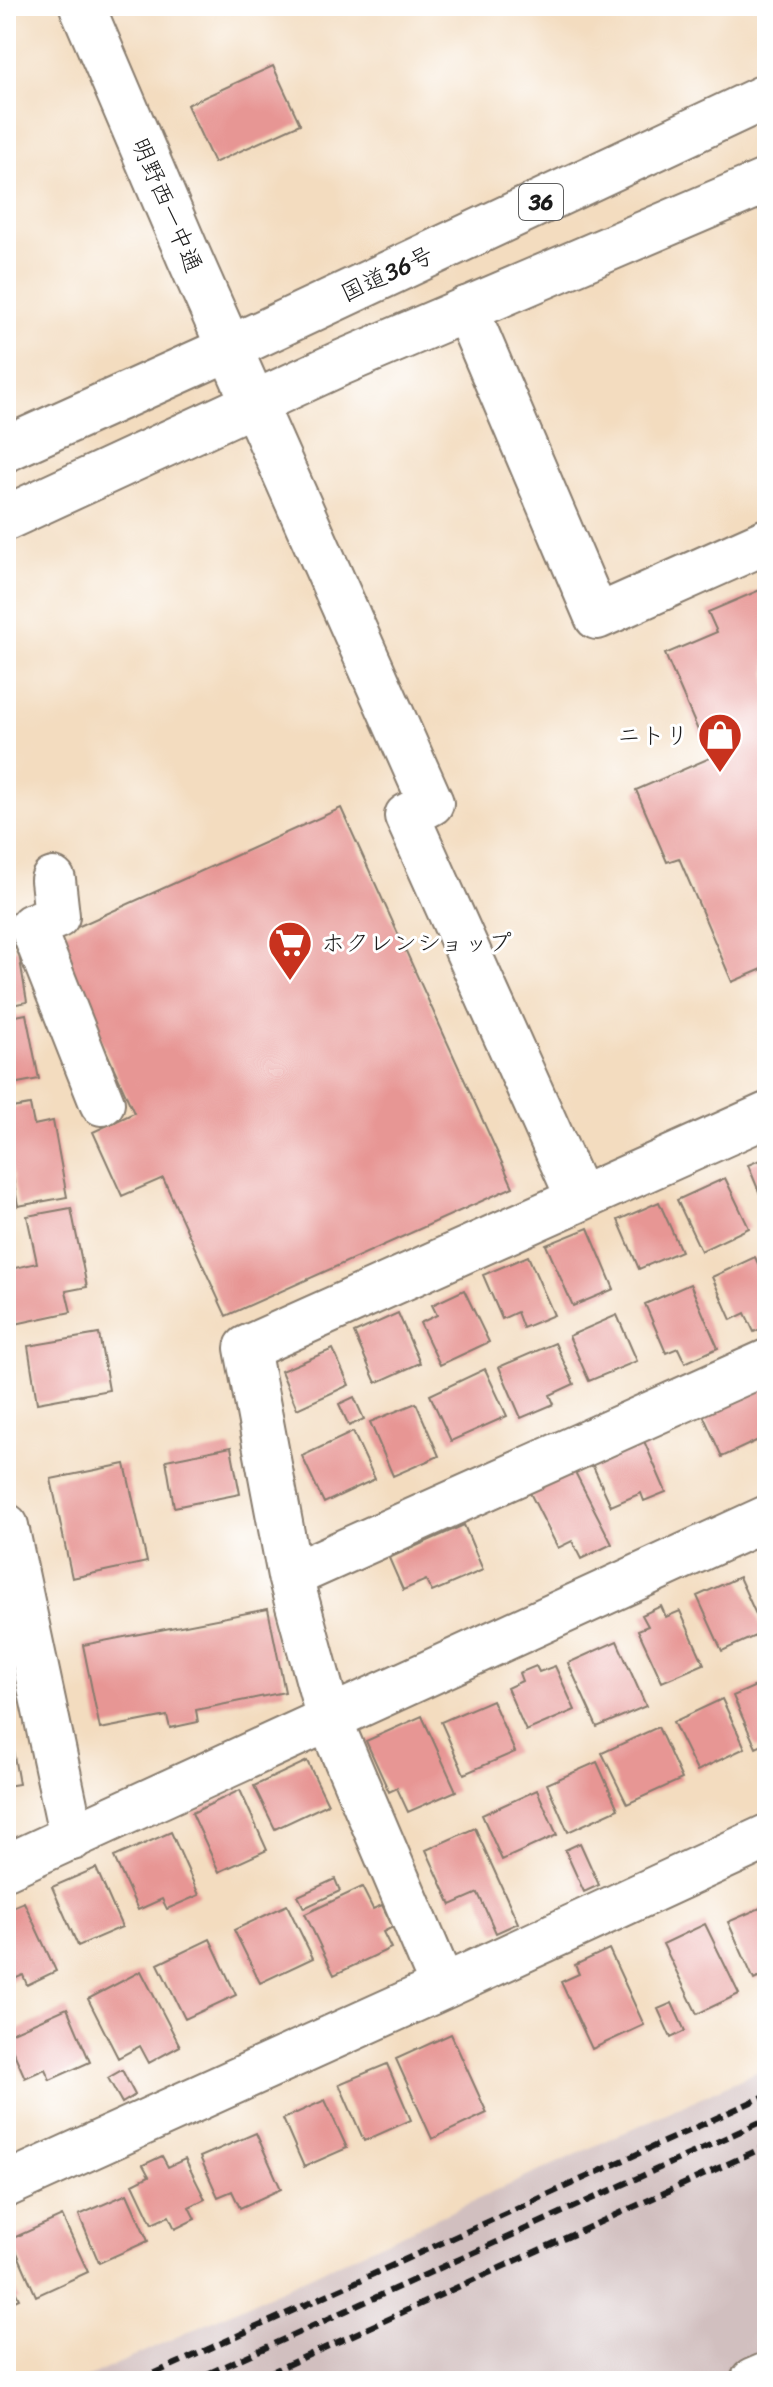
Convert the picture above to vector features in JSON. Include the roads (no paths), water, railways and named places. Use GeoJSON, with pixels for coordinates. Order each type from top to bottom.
{"type":"FeatureCollection","features":[{"type":"Feature","properties":{"kind":"main road","name":"明野西一中通"},"geometry":{"type":"LineString","coordinates":[[82,6],[431,803],[407,816],[579,1199]]}},
{"type":"Feature","properties":{"kind":"main road","name":"国道36号"},"geometry":{"type":"LineString","coordinates":[[6,449],[230,348],[767,96]]}},
{"type":"Feature","properties":{"kind":"main road"},"geometry":{"type":"LineString","coordinates":[[6,518],[466,309],[767,181]]}},
{"type":"Feature","properties":{"kind":"main road"},"geometry":{"type":"LineString","coordinates":[[466,309],[597,617],[767,541]]}},
{"type":"Feature","properties":{"kind":"main road"},"geometry":{"type":"LineString","coordinates":[[53,880],[57,916],[32,926],[102,1103]]}},
{"type":"Feature","properties":{"kind":"main road"},"geometry":{"type":"LineString","coordinates":[[443,1987],[329,1719],[290,1576],[247,1348],[767,1115]]}},
{"type":"Feature","properties":{"kind":"main road"},"geometry":{"type":"LineString","coordinates":[[290,1576],[767,1362]]}},
{"type":"Feature","properties":{"kind":"main road"},"geometry":{"type":"LineString","coordinates":[[6,1867],[767,1518]]}},
{"type":"Feature","properties":{"kind":"main road"},"geometry":{"type":"LineString","coordinates":[[7,1539],[72,1838]]}},
{"type":"Feature","properties":{"kind":"main road"},"geometry":{"type":"LineString","coordinates":[[6,2185],[767,1837]]}},
{"type":"Feature","properties":{"kind":"main road"},"geometry":{"type":"LineString","coordinates":[[753,2381],[767,2375]]}},
{"type":"Feature","properties":{"kind":"railway"},"geometry":{"type":"LineString","coordinates":[[138,2381],[767,2095]]}},
{"type":"Feature","properties":{"kind":"railway"},"geometry":{"type":"LineString","coordinates":[[192,2381],[767,2119]]}},
{"type":"Feature","properties":{"kind":"railway"},"geometry":{"type":"LineString","coordinates":[[252,2381],[767,2146]]}},
{"type":"Feature","properties":{"kind":"place","name":"ニトリ"},"geometry":{"type":"Point","coordinates":[720,774]}},
{"type":"Feature","properties":{"kind":"place","name":"ホクレンショップ"},"geometry":{"type":"Point","coordinates":[290,982]}}]}
